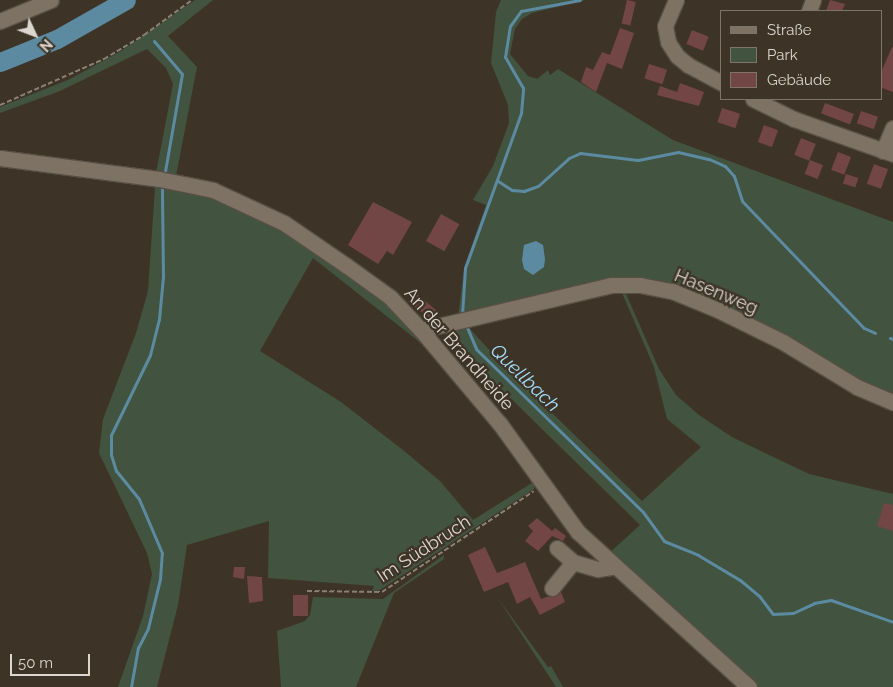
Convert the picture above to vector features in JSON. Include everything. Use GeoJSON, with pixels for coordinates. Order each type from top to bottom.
{"type":"FeatureCollection","features":[{"type":"Feature","properties":{"kind":"street"},"geometry":{"type":"LineString","coordinates":[[0,21],[50,0]]}},
{"type":"Feature","properties":{"kind":"street"},"geometry":{"type":"LineString","coordinates":[[676,0],[665,26],[668,42],[677,56],[688,66],[720,82]]}},
{"type":"Feature","properties":{"kind":"street"},"geometry":{"type":"LineString","coordinates":[[757,100],[774,104],[888,153],[893,128]]}},
{"type":"Feature","properties":{"kind":"street","name":"An der Brandheide"},"geometry":{"type":"LineString","coordinates":[[0,158],[186,183],[236,200],[284,223],[348,266],[390,297],[421,330],[500,424],[578,532],[613,567],[749,687]]}},
{"type":"Feature","properties":{"kind":"street","name":"Hasenweg"},"geometry":{"type":"LineString","coordinates":[[421,330],[611,285],[640,285],[672,291],[783,342],[857,387],[893,402]]}},
{"type":"Feature","properties":{"kind":"street"},"geometry":{"type":"LineString","coordinates":[[557,548],[573,562],[598,569],[613,567]]}},
{"type":"Feature","properties":{"kind":"street"},"geometry":{"type":"LineString","coordinates":[[552,588],[573,562]]}},
{"type":"Feature","properties":{"kind":"path"},"geometry":{"type":"LineString","coordinates":[[0,105],[104,59],[192,0]]}},
{"type":"Feature","properties":{"kind":"path","name":"Im Südbruch"},"geometry":{"type":"LineString","coordinates":[[307,591],[375,594],[389,589],[543,486]]}},
{"type":"Feature","properties":{"kind":"green space"},"geometry":{"type":"Polygon","coordinates":[[[195,0],[213,0],[168,36],[197,67],[176,176],[156,173],[173,84],[166,68],[147,49],[60,91],[0,113],[0,107],[70,79],[121,51],[195,0]]]}},
{"type":"Feature","properties":{"kind":"green space"},"geometry":{"type":"Polygon","coordinates":[[[501,0],[586,0],[532,13],[522,19],[515,29],[510,54],[528,76],[537,79],[548,70],[550,75],[558,69],[673,140],[893,222],[893,399],[649,283],[458,318],[464,268],[486,205],[473,200],[493,166],[509,123],[508,105],[491,63],[496,12],[501,0]]]}},
{"type":"Feature","properties":{"kind":"green space"},"geometry":{"type":"Polygon","coordinates":[[[0,161],[110,178],[177,184],[234,201],[289,229],[366,283],[409,321],[512,442],[536,479],[534,489],[380,590],[372,591],[374,586],[268,578],[269,521],[187,545],[178,605],[157,687],[118,687],[143,616],[152,574],[147,553],[99,453],[103,419],[136,333],[148,291],[155,187],[0,161]],[[313,258],[260,351],[341,402],[403,450],[440,481],[473,520],[535,481],[509,441],[427,348],[313,258]]]}},
{"type":"Feature","properties":{"kind":"green space"},"geometry":{"type":"Polygon","coordinates":[[[623,287],[659,369],[676,395],[699,415],[732,437],[809,474],[893,494],[893,687],[753,687],[606,556],[640,525],[440,329],[461,319],[502,364],[642,501],[701,447],[667,419],[654,367],[622,293],[596,295],[473,327],[470,321],[623,287]]]}},
{"type":"Feature","properties":{"kind":"green space"},"geometry":{"type":"Polygon","coordinates":[[[444,555],[444,559],[394,593],[356,687],[281,687],[277,631],[305,621],[310,615],[313,597],[383,599],[444,555]]]}},
{"type":"Feature","properties":{"kind":"green space"},"geometry":{"type":"Polygon","coordinates":[[[497,597],[548,667],[551,666],[563,687],[556,687],[497,597]]]}},
{"type":"Feature","properties":{"kind":"water"},"geometry":{"type":"Polygon","coordinates":[[[536,241],[543,245],[545,259],[544,267],[533,275],[524,269],[522,260],[524,245],[536,241]]]}},
{"type":"Feature","properties":{"kind":"building"},"geometry":{"type":"Polygon","coordinates":[[[627,0],[636,2],[630,25],[622,23],[627,0]]]}},
{"type":"Feature","properties":{"kind":"building"},"geometry":{"type":"Polygon","coordinates":[[[830,0],[845,4],[842,10],[826,10],[830,0]]]}},
{"type":"Feature","properties":{"kind":"building"},"geometry":{"type":"Polygon","coordinates":[[[620,28],[634,33],[622,69],[607,63],[596,92],[581,82],[586,67],[593,70],[602,52],[610,55],[620,28]]]}},
{"type":"Feature","properties":{"kind":"building"},"geometry":{"type":"Polygon","coordinates":[[[692,30],[709,37],[703,51],[686,44],[692,30]]]}},
{"type":"Feature","properties":{"kind":"building"},"geometry":{"type":"Polygon","coordinates":[[[893,47],[893,92],[883,88],[883,68],[893,47]]]}},
{"type":"Feature","properties":{"kind":"building"},"geometry":{"type":"Polygon","coordinates":[[[649,64],[667,70],[662,84],[644,78],[649,64]]]}},
{"type":"Feature","properties":{"kind":"building"},"geometry":{"type":"Polygon","coordinates":[[[680,83],[704,92],[699,106],[657,95],[660,86],[677,92],[680,83]]]}},
{"type":"Feature","properties":{"kind":"building"},"geometry":{"type":"Polygon","coordinates":[[[825,103],[854,114],[850,124],[821,113],[825,103]]]}},
{"type":"Feature","properties":{"kind":"building"},"geometry":{"type":"Polygon","coordinates":[[[722,108],[740,114],[735,128],[717,122],[722,108]]]}},
{"type":"Feature","properties":{"kind":"building"},"geometry":{"type":"Polygon","coordinates":[[[861,111],[878,117],[874,129],[857,123],[861,111]]]}},
{"type":"Feature","properties":{"kind":"building"},"geometry":{"type":"Polygon","coordinates":[[[764,125],[778,130],[772,147],[758,142],[764,125]]]}},
{"type":"Feature","properties":{"kind":"building"},"geometry":{"type":"Polygon","coordinates":[[[801,138],[816,144],[809,161],[794,155],[801,138]]]}},
{"type":"Feature","properties":{"kind":"building"},"geometry":{"type":"Polygon","coordinates":[[[838,152],[851,157],[844,175],[831,170],[838,152]]]}},
{"type":"Feature","properties":{"kind":"building"},"geometry":{"type":"Polygon","coordinates":[[[810,160],[823,165],[818,179],[805,174],[810,160]]]}},
{"type":"Feature","properties":{"kind":"building"},"geometry":{"type":"Polygon","coordinates":[[[874,164],[888,169],[881,189],[867,184],[874,164]]]}},
{"type":"Feature","properties":{"kind":"building"},"geometry":{"type":"Polygon","coordinates":[[[846,174],[858,178],[855,188],[843,184],[846,174]]]}},
{"type":"Feature","properties":{"kind":"building"},"geometry":{"type":"Polygon","coordinates":[[[373,202],[412,222],[393,255],[387,251],[378,264],[348,245],[373,202]]]}},
{"type":"Feature","properties":{"kind":"building"},"geometry":{"type":"Polygon","coordinates":[[[441,214],[459,224],[444,251],[426,241],[441,214]]]}},
{"type":"Feature","properties":{"kind":"building"},"geometry":{"type":"Polygon","coordinates":[[[416,293],[437,311],[430,318],[408,302],[416,293]]]}},
{"type":"Feature","properties":{"kind":"building"},"geometry":{"type":"Polygon","coordinates":[[[884,503],[893,505],[893,531],[877,526],[884,503]]]}},
{"type":"Feature","properties":{"kind":"building"},"geometry":{"type":"Polygon","coordinates":[[[537,518],[552,531],[555,528],[566,536],[563,541],[552,536],[538,551],[525,541],[533,531],[528,526],[537,518]]]}},
{"type":"Feature","properties":{"kind":"building"},"geometry":{"type":"Polygon","coordinates":[[[485,547],[497,573],[525,562],[541,599],[561,592],[565,602],[540,615],[530,597],[517,604],[508,582],[484,592],[468,555],[485,547]]]}},
{"type":"Feature","properties":{"kind":"building"},"geometry":{"type":"Polygon","coordinates":[[[234,567],[245,567],[244,579],[233,577],[234,567]]]}},
{"type":"Feature","properties":{"kind":"building"},"geometry":{"type":"Polygon","coordinates":[[[247,576],[262,577],[263,601],[249,603],[247,576]]]}},
{"type":"Feature","properties":{"kind":"building"},"geometry":{"type":"Polygon","coordinates":[[[293,595],[308,595],[308,616],[293,616],[293,595]]]}},
{"type":"Feature","properties":{"kind":"waterway"},"geometry":{"type":"LineString","coordinates":[[0,62],[57,39],[126,0]]}},
{"type":"Feature","properties":{"kind":"waterway","name":"Quellbach"},"geometry":{"type":"LineString","coordinates":[[462,315],[465,268],[521,113],[523,88],[505,57],[510,26],[521,11],[580,0]]}},
{"type":"Feature","properties":{"kind":"waterway"},"geometry":{"type":"LineString","coordinates":[[154,41],[182,74],[165,171]]}},
{"type":"Feature","properties":{"kind":"waterway"},"geometry":{"type":"LineString","coordinates":[[498,181],[512,190],[524,191],[538,186],[569,158],[580,153],[638,160],[678,152],[709,159],[725,166],[734,176],[742,201],[864,328],[875,333]]}},
{"type":"Feature","properties":{"kind":"waterway"},"geometry":{"type":"LineString","coordinates":[[131,687],[138,648],[148,628],[160,579],[162,553],[139,499],[116,471],[111,455],[111,435],[150,355],[159,319],[163,277],[162,189]]}},
{"type":"Feature","properties":{"kind":"waterway","name":"Quellbach"},"geometry":{"type":"LineString","coordinates":[[466,325],[476,349],[643,512],[664,541],[698,555],[740,580],[760,597],[773,614],[793,613],[814,603],[831,600],[893,622]]}}]}
